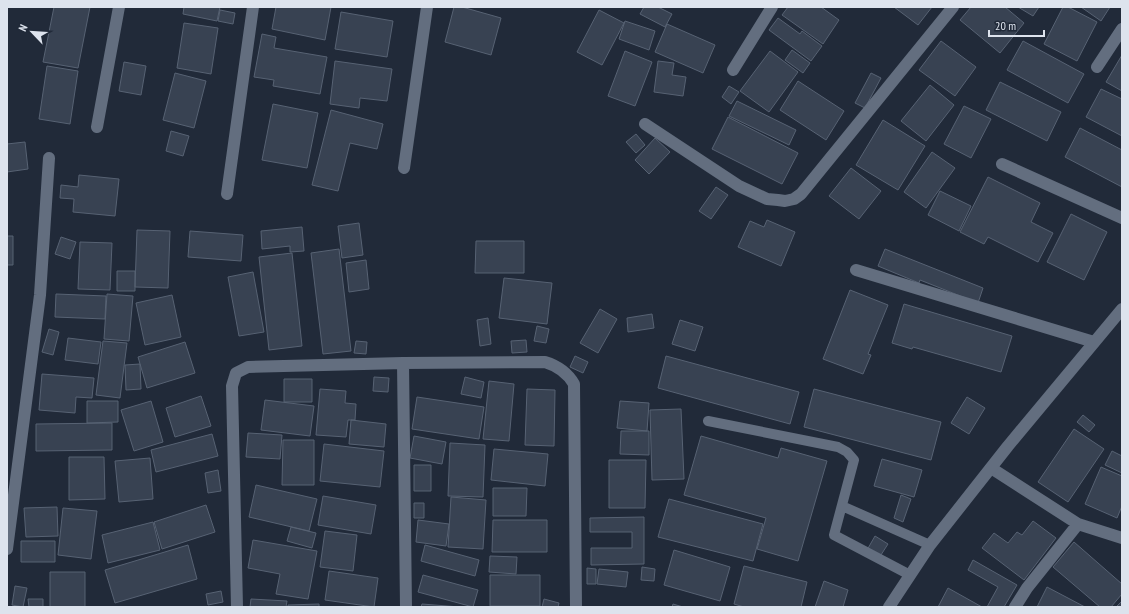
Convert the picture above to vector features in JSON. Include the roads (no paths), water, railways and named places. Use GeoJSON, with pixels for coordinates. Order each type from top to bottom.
{"type":"FeatureCollection","features":[{"type":"Feature","properties":{"kind":"street"},"geometry":{"type":"LineString","coordinates":[[97,127],[119,7]]}},
{"type":"Feature","properties":{"kind":"street"},"geometry":{"type":"LineString","coordinates":[[227,194],[253,7]]}},
{"type":"Feature","properties":{"kind":"street"},"geometry":{"type":"LineString","coordinates":[[404,168],[427,7]]}},
{"type":"Feature","properties":{"kind":"street"},"geometry":{"type":"LineString","coordinates":[[733,70],[772,7]]}},
{"type":"Feature","properties":{"kind":"street"},"geometry":{"type":"LineString","coordinates":[[644,124],[739,186],[767,198],[785,201],[794,200],[801,194],[953,7]]}},
{"type":"Feature","properties":{"kind":"street"},"geometry":{"type":"LineString","coordinates":[[1097,67],[1122,29]]}},
{"type":"Feature","properties":{"kind":"street"},"geometry":{"type":"LineString","coordinates":[[7,549],[40,296],[49,158]]}},
{"type":"Feature","properties":{"kind":"street"},"geometry":{"type":"LineString","coordinates":[[1002,164],[1122,218]]}},
{"type":"Feature","properties":{"kind":"street"},"geometry":{"type":"LineString","coordinates":[[856,270],[1094,342]]}},
{"type":"Feature","properties":{"kind":"street"},"geometry":{"type":"LineString","coordinates":[[889,607],[930,545],[1122,309]]}},
{"type":"Feature","properties":{"kind":"street"},"geometry":{"type":"LineString","coordinates":[[237,607],[232,386],[236,373],[248,366],[545,362],[555,365],[570,377],[574,384],[576,607]]}},
{"type":"Feature","properties":{"kind":"street"},"geometry":{"type":"LineString","coordinates":[[403,363],[406,607]]}},
{"type":"Feature","properties":{"kind":"street"},"geometry":{"type":"LineString","coordinates":[[992,468],[1078,524],[1122,538]]}},
{"type":"Feature","properties":{"kind":"street"},"geometry":{"type":"LineString","coordinates":[[1015,607],[1027,588],[1078,524]]}},
{"type":"Feature","properties":{"kind":"lane"},"geometry":{"type":"LineString","coordinates":[[708,421],[838,447],[847,452],[854,460],[834,535],[910,575]]}},
{"type":"Feature","properties":{"kind":"lane"},"geometry":{"type":"LineString","coordinates":[[842,506],[930,545]]}}]}
